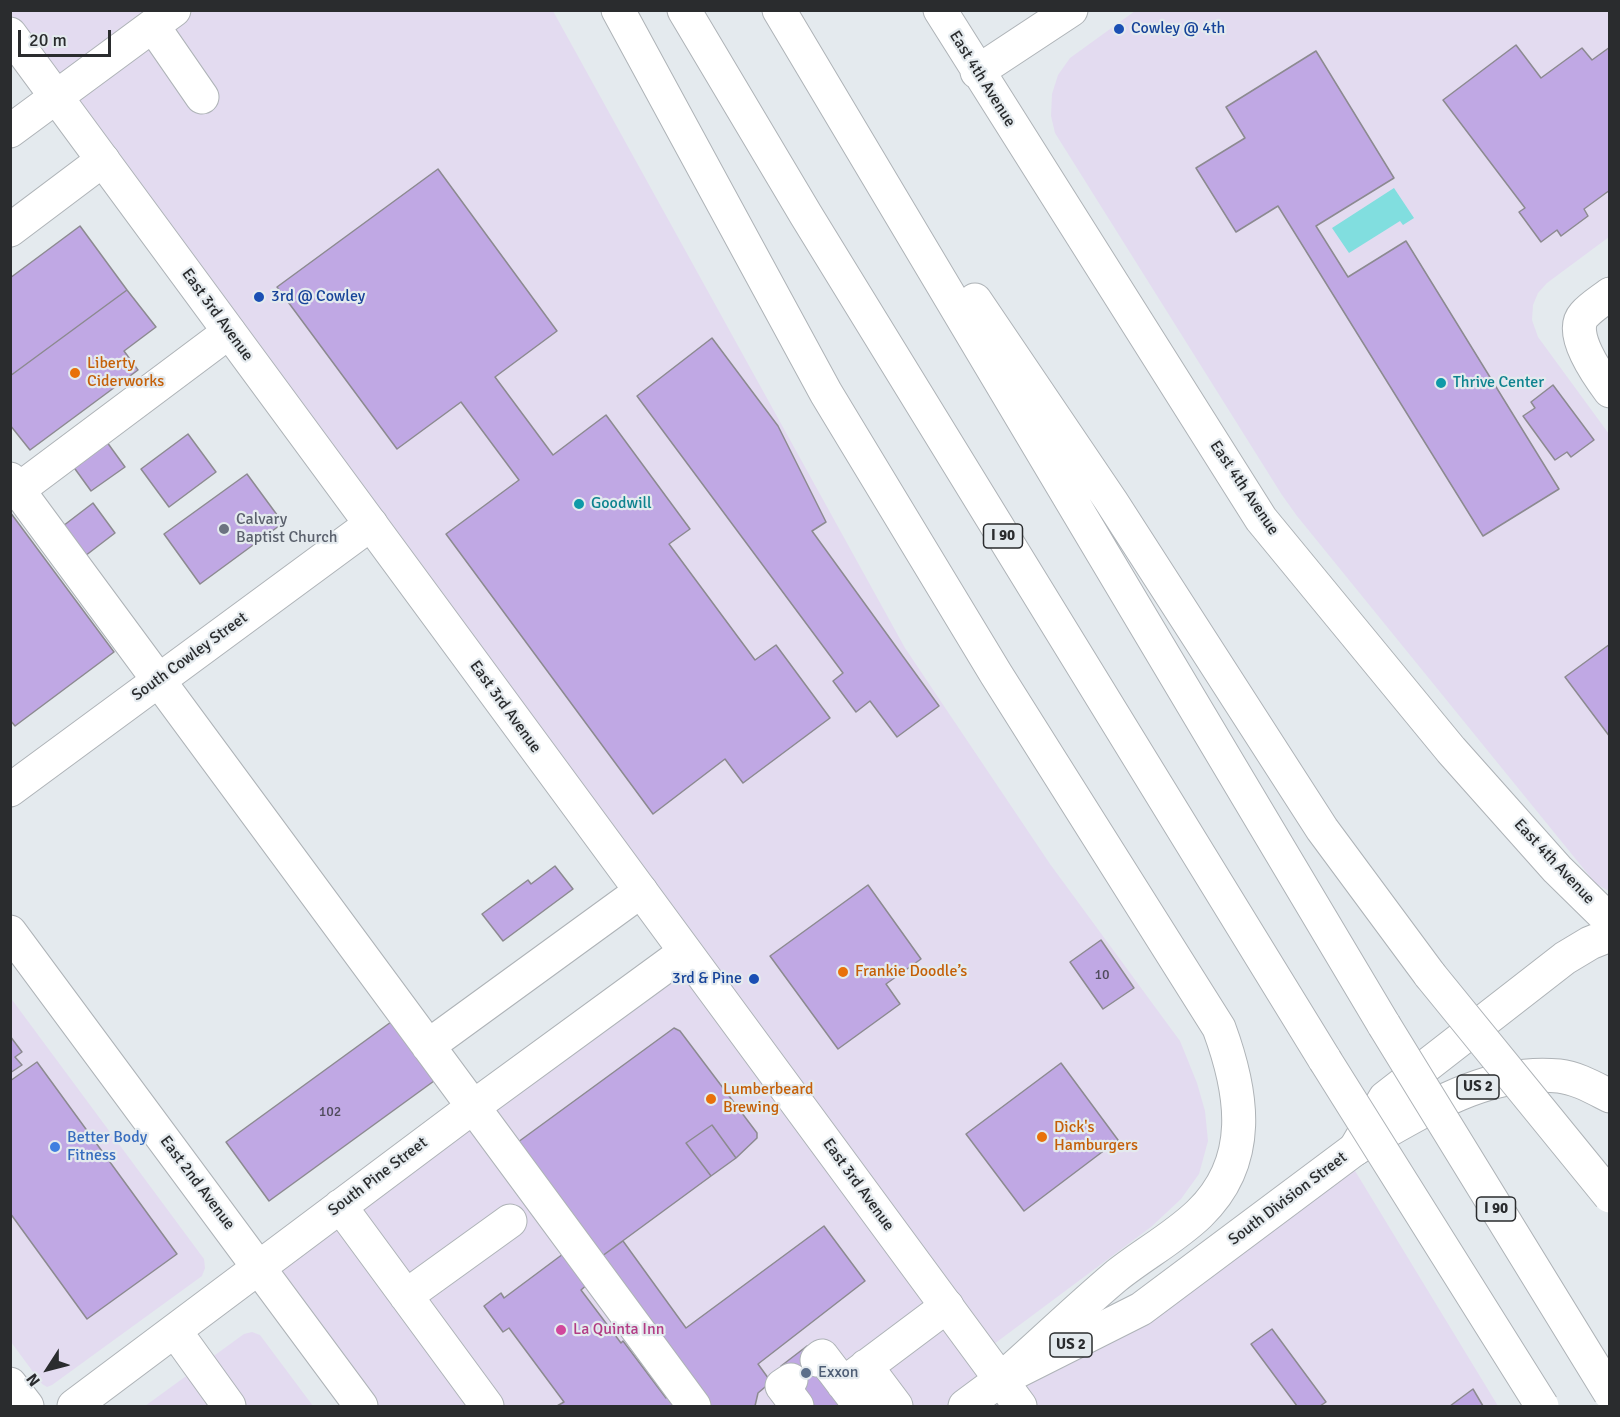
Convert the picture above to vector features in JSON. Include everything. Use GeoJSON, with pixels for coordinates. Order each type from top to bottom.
{"type":"FeatureCollection","features":[{"type":"Feature","properties":{"kind":"main road"},"geometry":{"type":"LineString","coordinates":[[618,10],[826,393],[990,664],[1220,1028],[1230,1058],[1239,1101],[1240,1126],[1237,1146],[1219,1192],[1199,1214],[1117,1276],[1000,1380]]}},
{"type":"Feature","properties":{"kind":"main road","name":"I 90"},"geometry":{"type":"LineString","coordinates":[[684,10],[806,215],[1325,1059],[1542,1407]]}},
{"type":"Feature","properties":{"kind":"main road"},"geometry":{"type":"LineString","coordinates":[[779,10],[1118,511],[1322,829],[1430,975],[1610,1196]]}},
{"type":"Feature","properties":{"kind":"main road","name":"I 90"},"geometry":{"type":"LineString","coordinates":[[779,10],[1384,1025],[1610,1393]]}},
{"type":"Feature","properties":{"kind":"main road","name":"East 4th Avenue"},"geometry":{"type":"LineString","coordinates":[[940,10],[1261,519],[1451,750],[1557,869],[1610,921]]}},
{"type":"Feature","properties":{"kind":"main road"},"geometry":{"type":"LineString","coordinates":[[977,72],[1071,10]]}},
{"type":"Feature","properties":{"kind":"main road"},"geometry":{"type":"LineString","coordinates":[[10,131],[163,18],[202,97]]}},
{"type":"Feature","properties":{"kind":"main road","name":"East 3rd Avenue"},"geometry":{"type":"LineString","coordinates":[[10,34],[1020,1407]]}},
{"type":"Feature","properties":{"kind":"main road"},"geometry":{"type":"LineString","coordinates":[[10,230],[104,160]]}},
{"type":"Feature","properties":{"kind":"main road"},"geometry":{"type":"LineString","coordinates":[[1610,294],[1582,316],[1578,331],[1586,354],[1610,391]]}},
{"type":"Feature","properties":{"kind":"main road"},"geometry":{"type":"LineString","coordinates":[[229,332],[14,485],[694,1407]]}},
{"type":"Feature","properties":{"kind":"main road","name":"South Cowley Street"},"geometry":{"type":"LineString","coordinates":[[10,790],[370,524]]}},
{"type":"Feature","properties":{"kind":"main road"},"geometry":{"type":"LineString","coordinates":[[428,1046],[640,891]]}},
{"type":"Feature","properties":{"kind":"main road","name":"East 2nd Avenue"},"geometry":{"type":"LineString","coordinates":[[10,932],[258,1267],[350,1402]]}},
{"type":"Feature","properties":{"kind":"main road","name":"South Division Street"},"geometry":{"type":"LineString","coordinates":[[965,1407],[1000,1380],[1141,1310],[1355,1149],[1385,1098],[1564,958],[1610,935]]}},
{"type":"Feature","properties":{"kind":"main road","name":"South Pine Street"},"geometry":{"type":"LineString","coordinates":[[74,1407],[258,1267],[685,952]]}},
{"type":"Feature","properties":{"kind":"main road","name":"US 2"},"geometry":{"type":"LineString","coordinates":[[1355,1149],[1443,1101],[1490,1082],[1524,1076],[1560,1077],[1582,1082],[1610,1096]]}},
{"type":"Feature","properties":{"kind":"main road"},"geometry":{"type":"LineString","coordinates":[[340,1206],[487,1407]]}},
{"type":"Feature","properties":{"kind":"main road"},"geometry":{"type":"LineString","coordinates":[[406,1296],[510,1221]]}},
{"type":"Feature","properties":{"kind":"main road"},"geometry":{"type":"LineString","coordinates":[[854,1391],[947,1306]]}},
{"type":"Feature","properties":{"kind":"main road"},"geometry":{"type":"LineString","coordinates":[[175,1330],[229,1407]]}},
{"type":"Feature","properties":{"kind":"main road"},"geometry":{"type":"LineString","coordinates":[[817,1360],[822,1356],[854,1391],[896,1407]]}},
{"type":"Feature","properties":{"kind":"main road"},"geometry":{"type":"LineString","coordinates":[[10,1384],[27,1407]]}},
{"type":"Feature","properties":{"kind":"shaded area"},"geometry":{"type":"Polygon","coordinates":[[[10,11],[553,11],[905,648],[1050,864],[1180,1041],[1197,1083],[1205,1111],[1208,1141],[1199,1174],[1181,1199],[1151,1227],[982,1353],[1000,1380],[1141,1309],[1346,1156],[1498,1406],[361,1406],[258,1267],[685,952],[11,34],[10,11]]]}},
{"type":"Feature","properties":{"kind":"shaded area"},"geometry":{"type":"Polygon","coordinates":[[[1135,11],[1609,11],[1609,237],[1547,283],[1538,293],[1533,305],[1532,320],[1538,337],[1609,434],[1609,891],[1596,884],[1297,516],[1055,133],[1051,116],[1052,94],[1058,75],[1070,58],[1135,11]]]}},
{"type":"Feature","properties":{"kind":"shaded area"},"geometry":{"type":"Polygon","coordinates":[[[10,997],[204,1259],[205,1268],[202,1276],[47,1387],[42,1384],[11,1342],[10,997]]]}},
{"type":"Feature","properties":{"kind":"shaded area"},"geometry":{"type":"Polygon","coordinates":[[[252,1332],[260,1335],[313,1406],[145,1406],[244,1334],[252,1332]]]}},
{"type":"Feature","properties":{"kind":"water"},"geometry":{"type":"Polygon","coordinates":[[[1394,188],[1414,218],[1403,225],[1400,221],[1349,253],[1332,228],[1394,188]]]}},
{"type":"Feature","properties":{"kind":"building"},"geometry":{"type":"Polygon","coordinates":[[[1516,45],[1541,78],[1582,48],[1592,60],[1610,47],[1610,190],[1584,209],[1588,216],[1561,236],[1557,230],[1541,242],[1519,212],[1525,208],[1443,100],[1516,45]]]}},
{"type":"Feature","properties":{"kind":"building","name":"Thrive Center"},"geometry":{"type":"Polygon","coordinates":[[[1316,51],[1394,178],[1316,226],[1348,277],[1406,241],[1559,489],[1483,536],[1278,206],[1236,232],[1196,168],[1245,138],[1226,107],[1316,51]]]}},
{"type":"Feature","properties":{"kind":"building","name":"Goodwill"},"geometry":{"type":"Polygon","coordinates":[[[438,169],[557,331],[495,377],[553,455],[606,415],[690,529],[669,544],[755,660],[776,645],[830,718],[743,783],[725,759],[653,814],[446,534],[519,480],[461,402],[397,449],[277,287],[438,169]]]}},
{"type":"Feature","properties":{"kind":"building"},"geometry":{"type":"Polygon","coordinates":[[[80,226],[127,290],[10,376],[10,278],[80,226]]]}},
{"type":"Feature","properties":{"kind":"building"},"geometry":{"type":"Polygon","coordinates":[[[127,290],[156,327],[124,351],[138,370],[30,450],[10,425],[10,376],[127,290]]]}},
{"type":"Feature","properties":{"kind":"building"},"geometry":{"type":"Polygon","coordinates":[[[712,338],[778,426],[826,522],[812,531],[939,706],[897,737],[870,701],[856,712],[833,681],[843,673],[637,396],[712,338]]]}},
{"type":"Feature","properties":{"kind":"building"},"geometry":{"type":"Polygon","coordinates":[[[1553,385],[1594,440],[1571,457],[1567,452],[1555,460],[1523,416],[1535,408],[1531,402],[1553,385]]]}},
{"type":"Feature","properties":{"kind":"building"},"geometry":{"type":"Polygon","coordinates":[[[188,434],[216,472],[169,507],[141,469],[188,434]]]}},
{"type":"Feature","properties":{"kind":"building"},"geometry":{"type":"Polygon","coordinates":[[[104,438],[125,467],[91,491],[70,462],[104,438]]]}},
{"type":"Feature","properties":{"kind":"building","name":"Calvary Baptist Church"},"geometry":{"type":"Polygon","coordinates":[[[247,474],[283,523],[200,584],[164,534],[247,474]]]}},
{"type":"Feature","properties":{"kind":"building"},"geometry":{"type":"Polygon","coordinates":[[[93,503],[115,533],[85,556],[63,526],[93,503]]]}},
{"type":"Feature","properties":{"kind":"building"},"geometry":{"type":"Polygon","coordinates":[[[10,512],[114,652],[15,726],[10,720],[10,512]]]}},
{"type":"Feature","properties":{"kind":"building"},"geometry":{"type":"Polygon","coordinates":[[[1610,644],[1610,737],[1565,677],[1610,644]]]}},
{"type":"Feature","properties":{"kind":"building"},"geometry":{"type":"Polygon","coordinates":[[[555,866],[573,889],[503,941],[482,914],[528,880],[531,884],[555,866]]]}},
{"type":"Feature","properties":{"kind":"building","name":"Frankie Doodle’s"},"geometry":{"type":"Polygon","coordinates":[[[868,885],[921,959],[886,984],[900,1004],[838,1049],[770,956],[868,885]]]}},
{"type":"Feature","properties":{"kind":"building"},"geometry":{"type":"Polygon","coordinates":[[[1101,940],[1134,988],[1103,1009],[1070,962],[1101,940]]]}},
{"type":"Feature","properties":{"kind":"building"},"geometry":{"type":"Polygon","coordinates":[[[391,1022],[434,1081],[269,1201],[226,1142],[391,1022]]]}},
{"type":"Feature","properties":{"kind":"building"},"geometry":{"type":"Polygon","coordinates":[[[674,1028],[680,1031],[757,1133],[757,1138],[736,1158],[712,1125],[686,1143],[711,1176],[598,1259],[514,1145],[674,1028]]]}},
{"type":"Feature","properties":{"kind":"building"},"geometry":{"type":"Polygon","coordinates":[[[10,1036],[22,1052],[15,1057],[22,1065],[10,1073],[10,1036]]]}},
{"type":"Feature","properties":{"kind":"building","name":"Better Body Fitness"},"geometry":{"type":"Polygon","coordinates":[[[37,1062],[177,1254],[87,1319],[10,1213],[10,1081],[37,1062]]]}},
{"type":"Feature","properties":{"kind":"building","name":"Dick's Hamburgers"},"geometry":{"type":"Polygon","coordinates":[[[1061,1063],[1118,1140],[1024,1211],[966,1134],[1061,1063]]]}},
{"type":"Feature","properties":{"kind":"building"},"geometry":{"type":"Polygon","coordinates":[[[712,1125],[736,1158],[711,1176],[686,1143],[712,1125]]]}},
{"type":"Feature","properties":{"kind":"building"},"geometry":{"type":"Polygon","coordinates":[[[824,1226],[865,1281],[758,1364],[771,1382],[758,1393],[755,1406],[706,1406],[598,1259],[623,1241],[686,1328],[824,1226]]]}},
{"type":"Feature","properties":{"kind":"building","name":"La Quinta Inn"},"geometry":{"type":"Polygon","coordinates":[[[567,1251],[590,1282],[581,1290],[621,1343],[623,1341],[666,1398],[675,1392],[686,1406],[557,1406],[564,1402],[509,1328],[503,1332],[484,1306],[501,1293],[504,1298],[567,1251]]]}},
{"type":"Feature","properties":{"kind":"building"},"geometry":{"type":"Polygon","coordinates":[[[1272,1329],[1326,1402],[1320,1406],[1297,1406],[1251,1344],[1272,1329]]]}},
{"type":"Feature","properties":{"kind":"building","name":"Exxon"},"geometry":{"type":"Polygon","coordinates":[[[807,1346],[851,1406],[810,1406],[781,1366],[807,1346]]]}},
{"type":"Feature","properties":{"kind":"building"},"geometry":{"type":"Polygon","coordinates":[[[1473,1389],[1483,1406],[1450,1406],[1473,1389]]]}},
{"type":"Feature","properties":{"kind":"place","name":"Cowley @ 4th"},"geometry":{"type":"Point","coordinates":[1119,29]}},
{"type":"Feature","properties":{"kind":"place","name":"3rd @ Cowley"},"geometry":{"type":"Point","coordinates":[259,297]}},
{"type":"Feature","properties":{"kind":"place","name":"Liberty Ciderworks"},"geometry":{"type":"Point","coordinates":[75,373]}},
{"type":"Feature","properties":{"kind":"place","name":"Thrive Center"},"geometry":{"type":"Point","coordinates":[1441,383]}},
{"type":"Feature","properties":{"kind":"place","name":"Goodwill"},"geometry":{"type":"Point","coordinates":[579,504]}},
{"type":"Feature","properties":{"kind":"place","name":"Calvary Baptist Church"},"geometry":{"type":"Point","coordinates":[224,529]}},
{"type":"Feature","properties":{"kind":"place","name":"Frankie Doodle’s"},"geometry":{"type":"Point","coordinates":[843,972]}},
{"type":"Feature","properties":{"kind":"place","name":"3rd & Pine"},"geometry":{"type":"Point","coordinates":[754,979]}},
{"type":"Feature","properties":{"kind":"place","name":"Lumberbeard Brewing"},"geometry":{"type":"Point","coordinates":[711,1099]}},
{"type":"Feature","properties":{"kind":"place","name":"Dick's Hamburgers"},"geometry":{"type":"Point","coordinates":[1042,1137]}},
{"type":"Feature","properties":{"kind":"place","name":"Better Body Fitness"},"geometry":{"type":"Point","coordinates":[55,1147]}},
{"type":"Feature","properties":{"kind":"place","name":"La Quinta Inn"},"geometry":{"type":"Point","coordinates":[561,1330]}},
{"type":"Feature","properties":{"kind":"place","name":"Exxon"},"geometry":{"type":"Point","coordinates":[806,1373]}}]}
